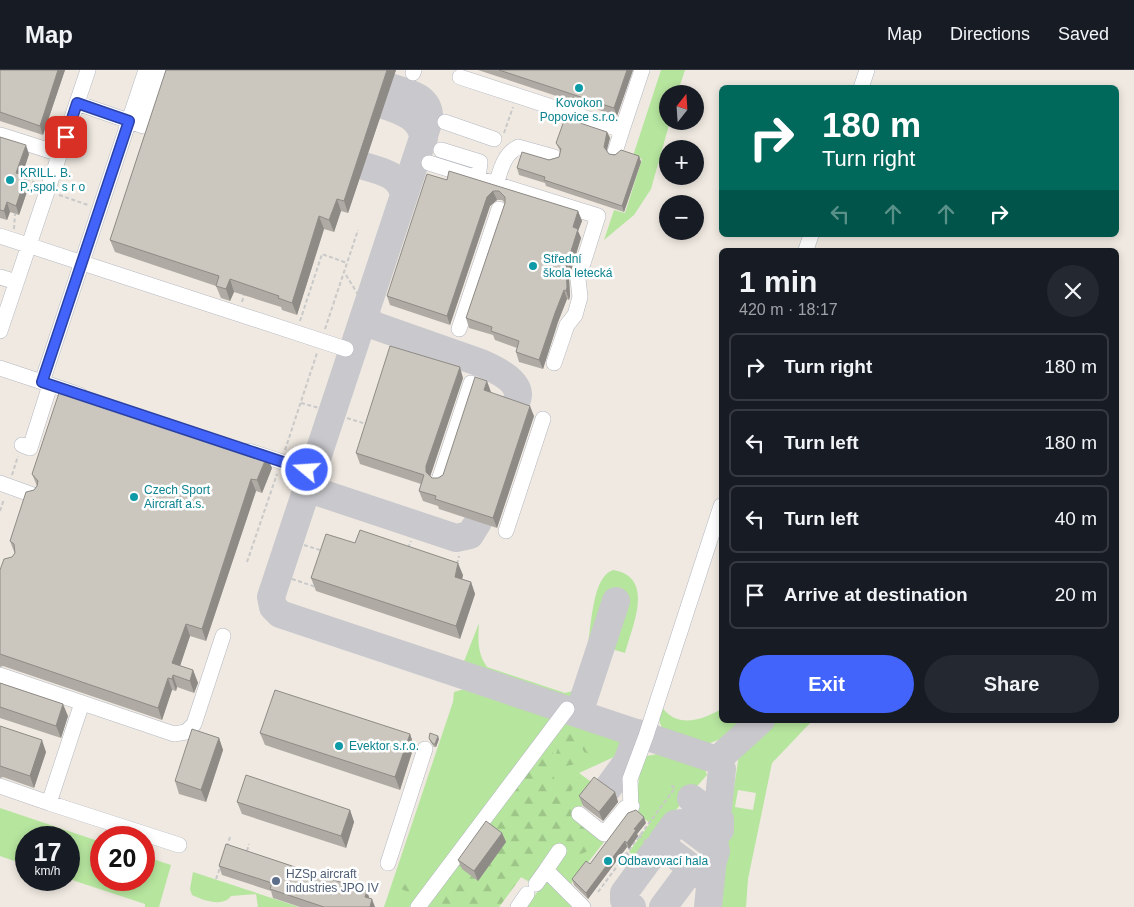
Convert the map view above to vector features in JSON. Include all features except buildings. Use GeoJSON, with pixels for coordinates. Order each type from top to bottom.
{"type":"FeatureCollection","features":[{"type":"Feature","properties":{"kind":"street"},"geometry":{"type":"LineString","coordinates":[[0,331],[88,70]]}},
{"type":"Feature","properties":{"kind":"street"},"geometry":{"type":"LineString","coordinates":[[22,445],[30,448],[46,384],[83,262],[146,70]]}},
{"type":"Feature","properties":{"kind":"street"},"geometry":{"type":"LineString","coordinates":[[77,103],[142,126],[161,70]]}},
{"type":"Feature","properties":{"kind":"street"},"geometry":{"type":"LineString","coordinates":[[615,152],[642,70]]}},
{"type":"Feature","properties":{"kind":"street"},"geometry":{"type":"LineString","coordinates":[[862,85],[867,70]]}},
{"type":"Feature","properties":{"kind":"street"},"geometry":{"type":"LineString","coordinates":[[460,77],[622,130]]}},
{"type":"Feature","properties":{"kind":"street"},"geometry":{"type":"LineString","coordinates":[[445,122],[498,137]]}},
{"type":"Feature","properties":{"kind":"street"},"geometry":{"type":"LineString","coordinates":[[0,135],[60,154]]}},
{"type":"Feature","properties":{"kind":"street"},"geometry":{"type":"LineString","coordinates":[[496,184],[504,160],[518,147],[554,157]]}},
{"type":"Feature","properties":{"kind":"street"},"geometry":{"type":"LineString","coordinates":[[441,150],[480,162],[478,179]]}},
{"type":"Feature","properties":{"kind":"street"},"geometry":{"type":"LineString","coordinates":[[428,163],[598,216],[578,279],[580,297],[575,314],[567,325],[554,363]]}},
{"type":"Feature","properties":{"kind":"street"},"geometry":{"type":"LineString","coordinates":[[459,329],[499,209]]}},
{"type":"Feature","properties":{"kind":"street"},"geometry":{"type":"LineString","coordinates":[[0,236],[346,349]]}},
{"type":"Feature","properties":{"kind":"street"},"geometry":{"type":"LineString","coordinates":[[0,277],[16,282]]}},
{"type":"Feature","properties":{"kind":"street"},"geometry":{"type":"LineString","coordinates":[[0,368],[96,400]]}},
{"type":"Feature","properties":{"kind":"street"},"geometry":{"type":"LineString","coordinates":[[439,480],[471,383]]}},
{"type":"Feature","properties":{"kind":"street"},"geometry":{"type":"LineString","coordinates":[[506,531],[543,419]]}},
{"type":"Feature","properties":{"kind":"street"},"geometry":{"type":"LineString","coordinates":[[235,446],[307,470]]}},
{"type":"Feature","properties":{"kind":"street"},"geometry":{"type":"LineString","coordinates":[[0,484],[33,495]]}},
{"type":"Feature","properties":{"kind":"street"},"geometry":{"type":"LineString","coordinates":[[578,814],[604,834],[625,808],[631,808],[632,773],[646,736],[719,512]]}},
{"type":"Feature","properties":{"kind":"street"},"geometry":{"type":"LineString","coordinates":[[0,675],[174,734],[186,732],[194,724],[223,636]]}},
{"type":"Feature","properties":{"kind":"street"},"geometry":{"type":"LineString","coordinates":[[49,803],[82,703]]}},
{"type":"Feature","properties":{"kind":"street"},"geometry":{"type":"LineString","coordinates":[[418,907],[567,709]]}},
{"type":"Feature","properties":{"kind":"street"},"geometry":{"type":"LineString","coordinates":[[388,863],[425,749]]}},
{"type":"Feature","properties":{"kind":"street"},"geometry":{"type":"LineString","coordinates":[[0,786],[179,845]]}},
{"type":"Feature","properties":{"kind":"street"},"geometry":{"type":"LineString","coordinates":[[527,895],[559,851]]}},
{"type":"Feature","properties":{"kind":"street"},"geometry":{"type":"LineString","coordinates":[[546,870],[583,907]]}},
{"type":"Feature","properties":{"kind":"path"},"geometry":{"type":"LineString","coordinates":[[498,137],[513,107]]}},
{"type":"Feature","properties":{"kind":"path"},"geometry":{"type":"LineString","coordinates":[[21,178],[101,209]]}},
{"type":"Feature","properties":{"kind":"path"},"geometry":{"type":"LineString","coordinates":[[247,562],[358,230]]}},
{"type":"Feature","properties":{"kind":"path"},"geometry":{"type":"LineString","coordinates":[[296,333],[322,254],[347,263]]}},
{"type":"Feature","properties":{"kind":"path"},"geometry":{"type":"LineString","coordinates":[[346,275],[362,301]]}},
{"type":"Feature","properties":{"kind":"path"},"geometry":{"type":"LineString","coordinates":[[301,402],[326,410]]}},
{"type":"Feature","properties":{"kind":"path"},"geometry":{"type":"LineString","coordinates":[[347,418],[371,426]]}},
{"type":"Feature","properties":{"kind":"path"},"geometry":{"type":"LineString","coordinates":[[408,549],[411,541]]}},
{"type":"Feature","properties":{"kind":"path"},"geometry":{"type":"LineString","coordinates":[[304,544],[328,553]]}},
{"type":"Feature","properties":{"kind":"path"},"geometry":{"type":"LineString","coordinates":[[455,571],[459,556]]}},
{"type":"Feature","properties":{"kind":"path"},"geometry":{"type":"LineString","coordinates":[[292,580],[317,587]]}},
{"type":"Feature","properties":{"kind":"path"},"geometry":{"type":"LineString","coordinates":[[598,892],[675,788],[671,785]]}},
{"type":"Feature","properties":{"kind":"path"},"geometry":{"type":"LineString","coordinates":[[639,836],[648,843]]}},
{"type":"Feature","properties":{"kind":"path"},"geometry":{"type":"LineString","coordinates":[[225,854],[230,837]]}},
{"type":"Feature","properties":{"kind":"path"},"geometry":{"type":"LineString","coordinates":[[245,858],[249,844]]}},
{"type":"Feature","properties":{"kind":"path"},"geometry":{"type":"LineString","coordinates":[[626,853],[633,858]]}},
{"type":"Feature","properties":{"kind":"path"},"geometry":{"type":"LineString","coordinates":[[216,879],[222,862]]}},
{"type":"Feature","properties":{"kind":"green space"},"geometry":{"type":"Polygon","coordinates":[[[661,70],[685,70],[680,85],[659,85],[659,130],[668,130],[665,140],[659,140],[659,161],[651,189],[634,215],[604,240],[614,210],[625,213],[642,159],[633,156],[661,70]]]}},
{"type":"Feature","properties":{"kind":"green space"},"geometry":{"type":"Polygon","coordinates":[[[613,570],[626,574],[634,582],[638,592],[636,617],[625,653],[605,647],[622,602],[611,599],[583,683],[574,696],[566,696],[463,664],[479,623],[478,640],[480,651],[487,667],[565,693],[573,691],[580,680],[585,664],[597,590],[604,577],[613,570]]]}},
{"type":"Feature","properties":{"kind":"green space"},"geometry":{"type":"Polygon","coordinates":[[[468,688],[555,717],[412,907],[384,907],[453,702],[454,692],[468,688]]]}},
{"type":"Feature","properties":{"kind":"green space"},"geometry":{"type":"Polygon","coordinates":[[[662,707],[675,718],[690,720],[698,719],[719,710],[719,723],[750,723],[741,732],[707,744],[662,729],[657,713],[662,707]]]}},
{"type":"Feature","properties":{"kind":"green space"},"geometry":{"type":"Polygon","coordinates":[[[563,720],[616,737],[622,743],[621,751],[616,756],[579,773],[597,786],[573,817],[604,842],[568,888],[557,879],[531,883],[521,877],[499,907],[424,907],[563,720]]]}},
{"type":"Feature","properties":{"kind":"green space"},"geometry":{"type":"Polygon","coordinates":[[[766,723],[810,723],[772,763],[748,879],[746,907],[716,907],[720,869],[739,755],[748,740],[766,723]],[[738,790],[735,807],[753,810],[756,793],[738,790]]]}},
{"type":"Feature","properties":{"kind":"green space"},"geometry":{"type":"Polygon","coordinates":[[[566,733],[580,733],[594,750],[590,754],[584,752],[580,743],[572,744],[579,761],[577,764],[565,766],[555,759],[560,739],[566,733]]]}},
{"type":"Feature","properties":{"kind":"green space"},"geometry":{"type":"Polygon","coordinates":[[[550,740],[553,754],[549,764],[555,781],[561,782],[567,778],[569,771],[579,769],[580,778],[569,794],[571,802],[578,810],[569,820],[575,821],[586,830],[594,849],[578,855],[551,836],[499,907],[424,907],[550,740]]]}},
{"type":"Feature","properties":{"kind":"green space"},"geometry":{"type":"Polygon","coordinates":[[[663,753],[700,765],[705,769],[707,775],[635,856],[629,852],[650,823],[635,812],[640,770],[647,756],[663,753]]]}},
{"type":"Feature","properties":{"kind":"green space"},"geometry":{"type":"Polygon","coordinates":[[[0,808],[53,826],[15,826],[15,861],[0,856],[0,808]]]}},
{"type":"Feature","properties":{"kind":"green space"},"geometry":{"type":"Polygon","coordinates":[[[80,835],[90,838],[90,886],[80,883],[80,835]]]}},
{"type":"Feature","properties":{"kind":"green space"},"geometry":{"type":"Polygon","coordinates":[[[155,860],[171,865],[159,907],[145,907],[145,904],[105,891],[155,891],[155,860]]]}},
{"type":"Feature","properties":{"kind":"green space"},"geometry":{"type":"Polygon","coordinates":[[[193,872],[299,907],[258,907],[256,894],[231,896],[219,902],[202,899],[192,895],[190,889],[193,872]]]}},
{"type":"Feature","properties":{"kind":"green space"},"geometry":{"type":"Polygon","coordinates":[[[402,878],[410,886],[412,901],[406,891],[397,887],[402,878]]]}},
{"type":"Feature","properties":{"kind":"green space"},"geometry":{"type":"Polygon","coordinates":[[[548,881],[578,907],[526,907],[544,883],[548,881]]]}},
{"type":"Feature","properties":{"kind":"taxiway"},"geometry":{"type":"LineString","coordinates":[[390,87],[411,94],[422,101],[429,112],[429,120],[271,597],[273,607],[280,614],[717,760],[758,723]]}},
{"type":"Feature","properties":{"kind":"taxiway"},"geometry":{"type":"LineString","coordinates":[[384,105],[404,113],[414,120],[422,131],[424,138]]}},
{"type":"Feature","properties":{"kind":"taxiway"},"geometry":{"type":"LineString","coordinates":[[364,166],[384,172],[394,178],[399,182],[404,195]]}},
{"type":"Feature","properties":{"kind":"taxiway"},"geometry":{"type":"LineString","coordinates":[[366,310],[368,320],[373,325],[481,363],[509,379],[517,389],[518,394],[514,410]]}},
{"type":"Feature","properties":{"kind":"taxiway"},"geometry":{"type":"LineString","coordinates":[[311,478],[314,487],[321,493],[456,538],[470,535],[478,522]]}},
{"type":"Feature","properties":{"kind":"taxiway"},"geometry":{"type":"LineString","coordinates":[[579,713],[616,601]]}},
{"type":"Feature","properties":{"kind":"taxiway"},"geometry":{"type":"LineString","coordinates":[[605,792],[627,762],[638,733]]}},
{"type":"Feature","properties":{"kind":"taxiway"},"geometry":{"type":"LineString","coordinates":[[708,907],[722,769],[717,760]]}},
{"type":"Feature","properties":{"kind":"taxiway"},"geometry":{"type":"LineString","coordinates":[[691,798],[720,820],[720,830]]}},
{"type":"Feature","properties":{"kind":"taxiway"},"geometry":{"type":"LineString","coordinates":[[710,884],[708,880],[663,846],[663,840],[675,824],[683,823],[715,847],[716,851],[712,865]]}},
{"type":"Feature","properties":{"kind":"taxiway"},"geometry":{"type":"LineString","coordinates":[[632,907],[624,900],[624,893],[657,848],[664,848]]}},
{"type":"Feature","properties":{"kind":"taxiway"},"geometry":{"type":"LineString","coordinates":[[663,907],[689,872],[696,871]]}},
{"type":"Feature","properties":{"kind":"place","name":"Kovokon Popovice s.r.o."},"geometry":{"type":"Point","coordinates":[579,88]}},
{"type":"Feature","properties":{"kind":"place","name":"KRILL. B. P.,spol. s r o"},"geometry":{"type":"Point","coordinates":[10,180]}},
{"type":"Feature","properties":{"kind":"place","name":"Střední škola letecká"},"geometry":{"type":"Point","coordinates":[533,266]}},
{"type":"Feature","properties":{"kind":"place","name":"Czech Sport Aircraft a.s."},"geometry":{"type":"Point","coordinates":[134,497]}},
{"type":"Feature","properties":{"kind":"place","name":"Evektor s.r.o."},"geometry":{"type":"Point","coordinates":[339,746]}},
{"type":"Feature","properties":{"kind":"place","name":"Odbavovací hala"},"geometry":{"type":"Point","coordinates":[608,861]}},
{"type":"Feature","properties":{"kind":"place","name":"HZSp aircraft industries JPO IV"},"geometry":{"type":"Point","coordinates":[276,881]}},
{"type":"Feature","properties":{"kind":"route"},"geometry":{"type":"LineString","coordinates":[[66,137],[77,103],[129,121],[42,382],[307,470]]}}]}
